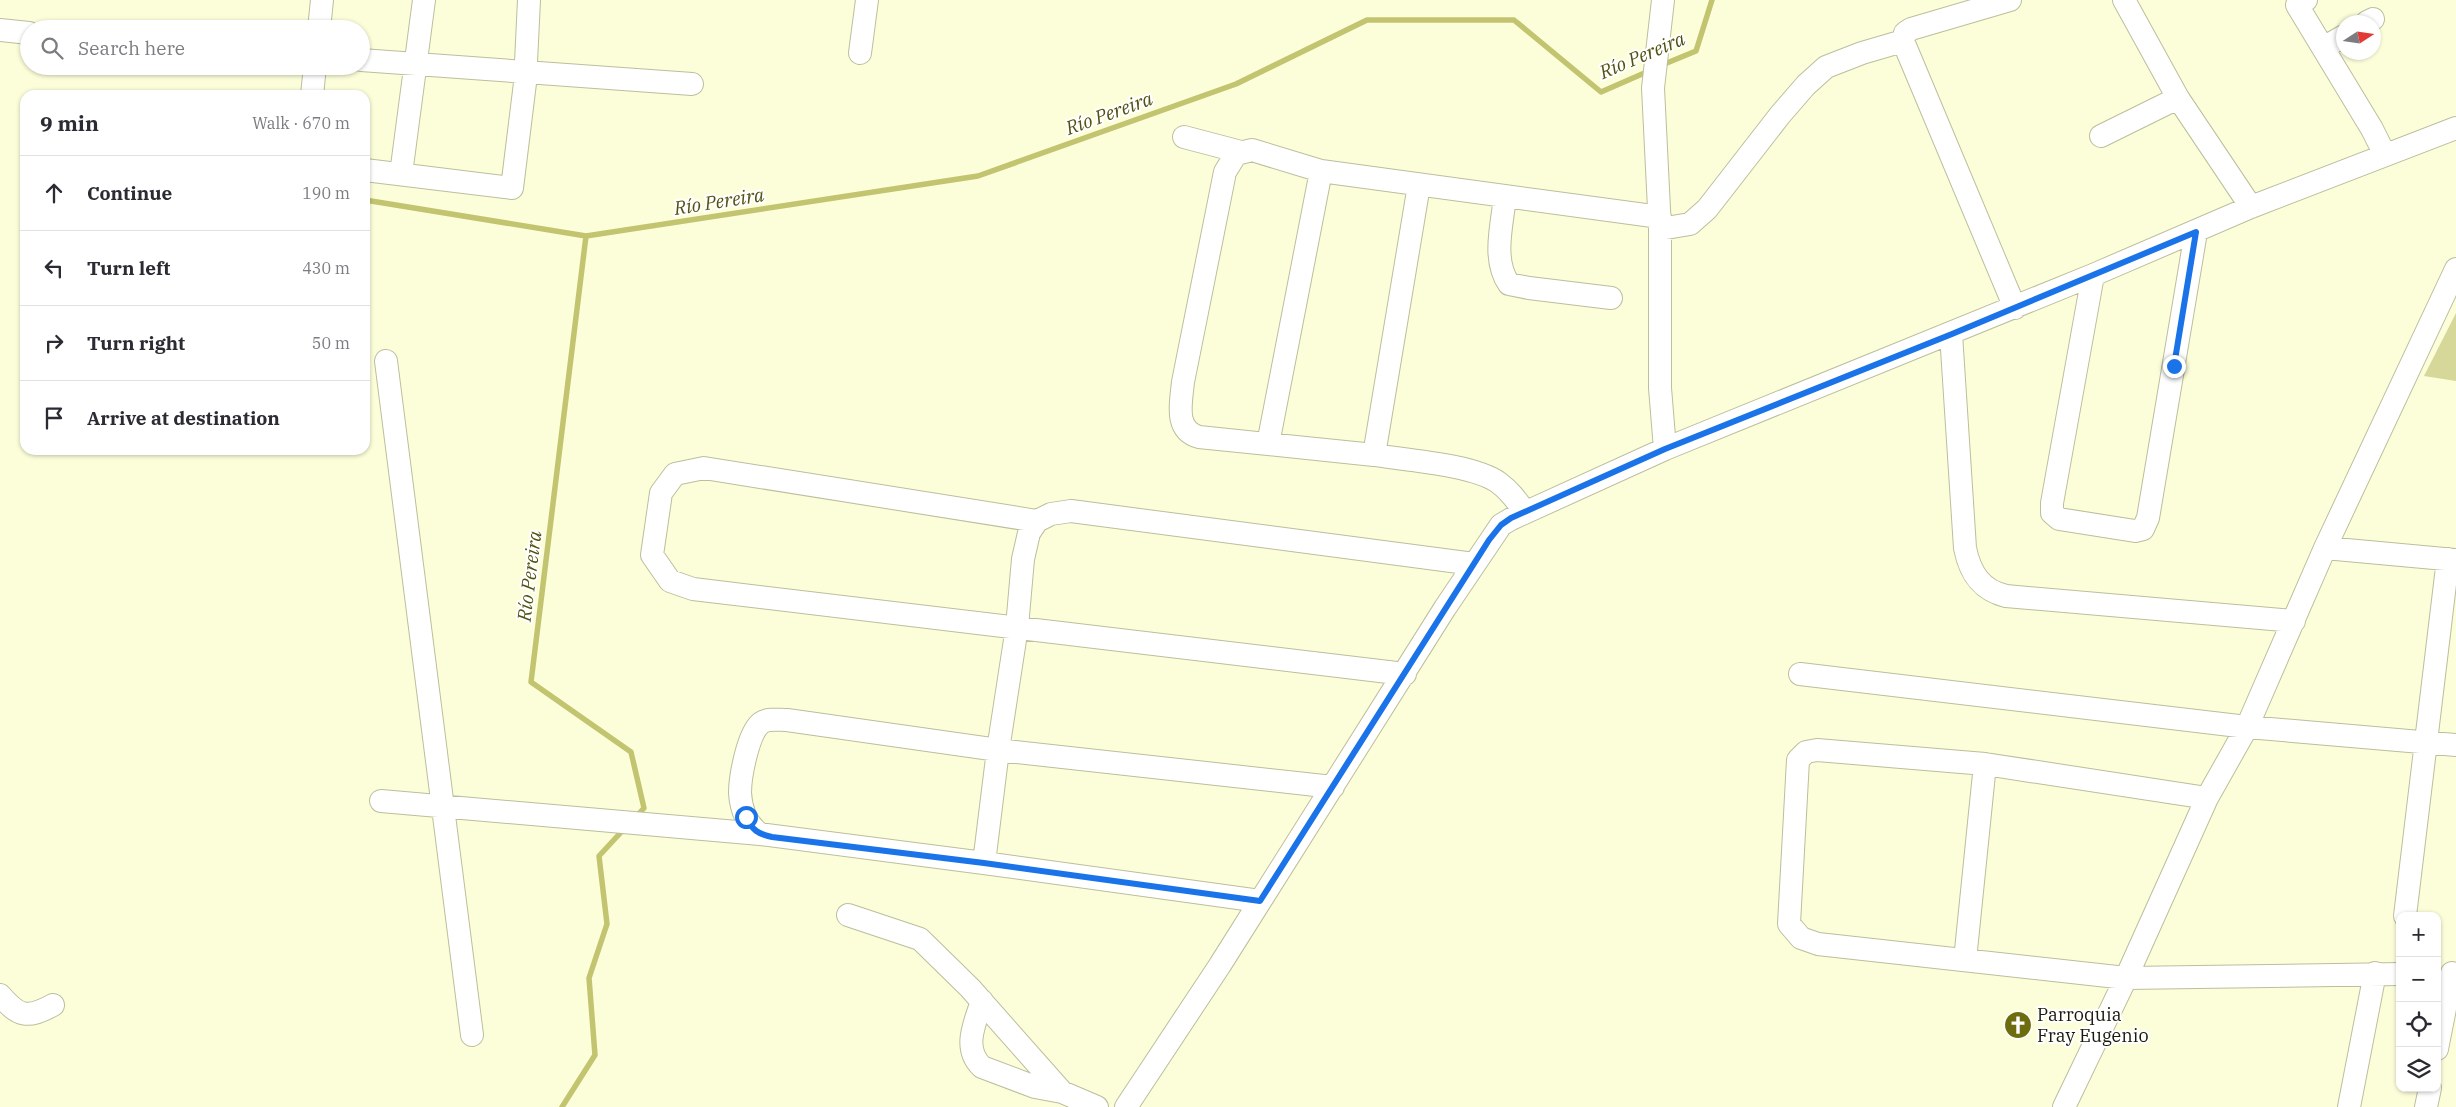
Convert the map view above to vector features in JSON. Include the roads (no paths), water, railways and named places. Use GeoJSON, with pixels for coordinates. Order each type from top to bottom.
{"type":"FeatureCollection","features":[{"type":"Feature","properties":{"kind":"street"},"geometry":{"type":"LineString","coordinates":[[320,20],[322,0]]}},
{"type":"Feature","properties":{"kind":"street"},"geometry":{"type":"LineString","coordinates":[[401,174],[424,0]]}},
{"type":"Feature","properties":{"kind":"street"},"geometry":{"type":"LineString","coordinates":[[370,171],[512,188],[526,72],[529,0]]}},
{"type":"Feature","properties":{"kind":"street"},"geometry":{"type":"LineString","coordinates":[[860,53],[867,0]]}},
{"type":"Feature","properties":{"kind":"street"},"geometry":{"type":"LineString","coordinates":[[1663,0],[1653,88],[1660,223],[1660,388],[1665,449]]}},
{"type":"Feature","properties":{"kind":"street"},"geometry":{"type":"LineString","coordinates":[[2010,0],[1911,29],[1905,33],[1903,41],[2014,308]]}},
{"type":"Feature","properties":{"kind":"street"},"geometry":{"type":"LineString","coordinates":[[2124,0],[2178,98],[2251,207]]}},
{"type":"Feature","properties":{"kind":"street"},"geometry":{"type":"LineString","coordinates":[[2306,0],[2297,6],[2372,129],[2385,156]]}},
{"type":"Feature","properties":{"kind":"street"},"geometry":{"type":"LineString","coordinates":[[0,30],[20,31]]}},
{"type":"Feature","properties":{"kind":"street"},"geometry":{"type":"LineString","coordinates":[[1184,137],[1241,152],[1252,150],[1321,171],[1504,197],[1633,212],[1660,223],[1690,224],[1707,209],[1780,115],[1806,85],[1826,67],[1862,53],[1903,41]]}},
{"type":"Feature","properties":{"kind":"street"},"geometry":{"type":"LineString","coordinates":[[2323,48],[2336,41]]}},
{"type":"Feature","properties":{"kind":"street"},"geometry":{"type":"LineString","coordinates":[[370,61],[692,84]]}},
{"type":"Feature","properties":{"kind":"street"},"geometry":{"type":"LineString","coordinates":[[313,90],[314,75]]}},
{"type":"Feature","properties":{"kind":"street"},"geometry":{"type":"LineString","coordinates":[[2101,136],[2178,98]]}},
{"type":"Feature","properties":{"kind":"street"},"geometry":{"type":"LineString","coordinates":[[1126,1107],[1260,901],[1474,564],[1501,525],[1525,512],[1665,449],[1952,334],[2196,232],[2251,207],[2456,128]]}},
{"type":"Feature","properties":{"kind":"street"},"geometry":{"type":"LineString","coordinates":[[1241,152],[1233,158],[1225,172],[1183,382],[1180,414],[1184,428],[1193,435],[1374,455],[1478,472],[1499,482],[1513,495],[1525,512]]}},
{"type":"Feature","properties":{"kind":"street"},"geometry":{"type":"LineString","coordinates":[[1268,444],[1321,171]]}},
{"type":"Feature","properties":{"kind":"street"},"geometry":{"type":"LineString","coordinates":[[1374,455],[1419,185]]}},
{"type":"Feature","properties":{"kind":"street"},"geometry":{"type":"LineString","coordinates":[[1504,197],[1500,252],[1501,267],[1509,284],[1611,298]]}},
{"type":"Feature","properties":{"kind":"street"},"geometry":{"type":"LineString","coordinates":[[2094,275],[2052,503],[2052,513],[2059,519],[2135,531],[2143,529],[2148,518],[2196,232]]}},
{"type":"Feature","properties":{"kind":"street"},"geometry":{"type":"LineString","coordinates":[[2064,1107],[2126,978],[2206,798],[2247,726],[2326,548],[2456,269]]}},
{"type":"Feature","properties":{"kind":"street"},"geometry":{"type":"LineString","coordinates":[[1952,334],[1966,548],[1973,573],[1983,586],[1994,593],[2006,596],[2294,620]]}},
{"type":"Feature","properties":{"kind":"street"},"geometry":{"type":"LineString","coordinates":[[386,361],[472,1035]]}},
{"type":"Feature","properties":{"kind":"street"},"geometry":{"type":"LineString","coordinates":[[1037,521],[704,468],[675,474],[661,493],[652,555],[670,581],[693,589],[1405,674]]}},
{"type":"Feature","properties":{"kind":"street"},"geometry":{"type":"LineString","coordinates":[[984,863],[998,750],[1017,627],[1024,558],[1029,533],[1037,521],[1051,514],[1071,511],[1474,564]]}},
{"type":"Feature","properties":{"kind":"street"},"geometry":{"type":"LineString","coordinates":[[2326,548],[2452,560],[2424,742],[2405,912]]}},
{"type":"Feature","properties":{"kind":"street"},"geometry":{"type":"LineString","coordinates":[[1800,674],[2247,726],[2456,745]]}},
{"type":"Feature","properties":{"kind":"street"},"geometry":{"type":"LineString","coordinates":[[760,834],[751,828],[740,793],[748,745],[753,731],[761,723],[768,720],[788,720],[998,750],[1333,787]]}},
{"type":"Feature","properties":{"kind":"street"},"geometry":{"type":"LineString","coordinates":[[2206,798],[1985,764],[1817,750],[1806,752],[1798,760],[1789,924],[1801,938],[1818,944],[2126,978],[2375,973],[2396,970]]}},
{"type":"Feature","properties":{"kind":"street"},"geometry":{"type":"LineString","coordinates":[[1965,960],[1985,764]]}},
{"type":"Feature","properties":{"kind":"street"},"geometry":{"type":"LineString","coordinates":[[381,801],[760,834],[1260,901]]}},
{"type":"Feature","properties":{"kind":"street"},"geometry":{"type":"LineString","coordinates":[[848,915],[920,939],[982,1002],[1062,1092]]}},
{"type":"Feature","properties":{"kind":"street"},"geometry":{"type":"LineString","coordinates":[[2350,1107],[2375,973]]}},
{"type":"Feature","properties":{"kind":"street"},"geometry":{"type":"LineString","coordinates":[[2437,1047],[2448,973]]}},
{"type":"Feature","properties":{"kind":"street"},"geometry":{"type":"LineString","coordinates":[[0,995],[13,1010],[21,1014],[41,1012],[53,1005]]}},
{"type":"Feature","properties":{"kind":"street"},"geometry":{"type":"LineString","coordinates":[[982,1002],[970,1042],[976,1062],[982,1067],[1026,1083],[1062,1092],[1097,1107]]}},
{"type":"Feature","properties":{"kind":"street"},"geometry":{"type":"LineString","coordinates":[[2426,1107],[2429,1092]]}},
{"type":"Feature","properties":{"kind":"waterway","name":"Río Pereira"},"geometry":{"type":"LineString","coordinates":[[1662,65],[1696,51],[1712,0]]}},
{"type":"Feature","properties":{"kind":"waterway","name":"Río Pereira"},"geometry":{"type":"LineString","coordinates":[[636,817],[644,808],[631,752],[531,682],[586,236],[978,176],[1236,84],[1367,20],[1514,20],[1601,92],[1649,71]]}},
{"type":"Feature","properties":{"kind":"waterway"},"geometry":{"type":"LineString","coordinates":[[370,201],[586,236]]}},
{"type":"Feature","properties":{"kind":"waterway","name":"Río Pereira"},"geometry":{"type":"LineString","coordinates":[[562,1107],[595,1055],[589,978],[607,924],[599,856],[624,829]]}},
{"type":"Feature","properties":{"kind":"place","name":"Parroquia Fray Eugenio"},"geometry":{"type":"Point","coordinates":[2018,1025]}}]}
